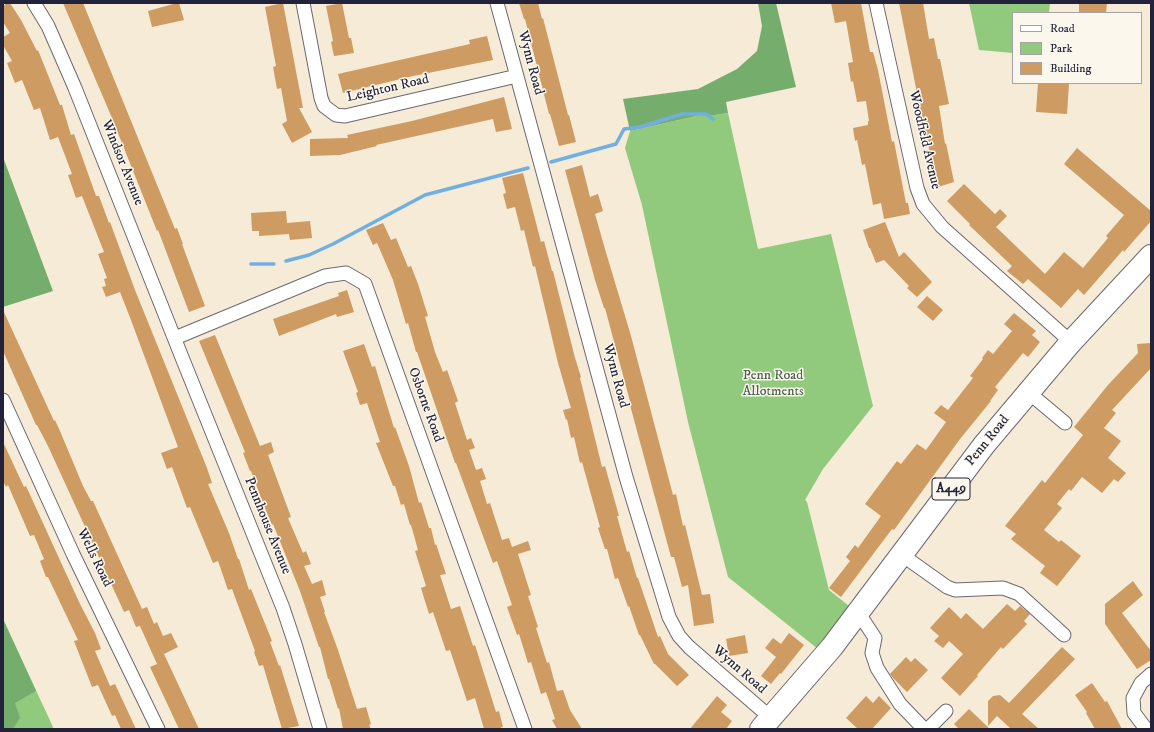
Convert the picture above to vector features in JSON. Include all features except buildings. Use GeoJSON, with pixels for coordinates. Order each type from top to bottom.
{"type":"FeatureCollection","features":[{"type":"Feature","properties":{"kind":"highway","name":"Penn Road"},"geometry":{"type":"LineString","coordinates":[[766,723],[832,647],[984,445],[1071,342],[1151,256]]}},
{"type":"Feature","properties":{"kind":"street","name":"Windsor Avenue"},"geometry":{"type":"LineString","coordinates":[[34,3],[48,26],[75,88],[175,338]]}},
{"type":"Feature","properties":{"kind":"street","name":"Leighton Road"},"geometry":{"type":"LineString","coordinates":[[303,3],[321,98],[324,106],[336,115],[345,116],[517,76]]}},
{"type":"Feature","properties":{"kind":"street","name":"Wynn Road"},"geometry":{"type":"LineString","coordinates":[[497,3],[626,477],[669,617],[679,636],[689,647],[766,723]]}},
{"type":"Feature","properties":{"kind":"street","name":"Woodfield Avenue"},"geometry":{"type":"LineString","coordinates":[[876,3],[917,188],[923,204],[942,227],[1071,342]]}},
{"type":"Feature","properties":{"kind":"street","name":"Osborne Road"},"geometry":{"type":"LineString","coordinates":[[175,338],[325,276],[346,273],[365,284],[525,729]]}},
{"type":"Feature","properties":{"kind":"street","name":"Pennhouse Avenue"},"geometry":{"type":"LineString","coordinates":[[175,338],[283,608],[320,729]]}},
{"type":"Feature","properties":{"kind":"street"},"geometry":{"type":"LineString","coordinates":[[1028,392],[1065,423]]}},
{"type":"Feature","properties":{"kind":"street","name":"Wells Road"},"geometry":{"type":"LineString","coordinates":[[3,400],[73,554],[158,729]]}},
{"type":"Feature","properties":{"kind":"street"},"geometry":{"type":"LineString","coordinates":[[902,555],[955,590],[1003,588],[1019,594],[1064,635]]}},
{"type":"Feature","properties":{"kind":"street"},"geometry":{"type":"LineString","coordinates":[[858,612],[875,638],[872,653],[877,668],[900,704],[924,729]]}},
{"type":"Feature","properties":{"kind":"street"},"geometry":{"type":"LineString","coordinates":[[1146,729],[1134,713],[1133,698],[1141,683],[1151,674]]}},
{"type":"Feature","properties":{"kind":"street"},"geometry":{"type":"LineString","coordinates":[[928,729],[946,711]]}},
{"type":"Feature","properties":{"kind":"green space"},"geometry":{"type":"Polygon","coordinates":[[[758,3],[776,3],[796,87],[726,102],[728,113],[701,115],[630,131],[623,99],[698,89],[737,69],[757,51],[762,26],[758,3]]]}},
{"type":"Feature","properties":{"kind":"green space"},"geometry":{"type":"Polygon","coordinates":[[[969,3],[1050,3],[1049,12],[1012,12],[1012,53],[979,50],[969,3]]]}},
{"type":"Feature","properties":{"kind":"green space","name":"Penn Road Allotments"},"geometry":{"type":"Polygon","coordinates":[[[728,113],[758,249],[831,234],[873,406],[823,469],[805,500],[807,502],[829,590],[849,606],[818,649],[728,577],[688,422],[642,205],[625,148],[630,131],[701,115],[728,113]]]}},
{"type":"Feature","properties":{"kind":"green space"},"geometry":{"type":"Polygon","coordinates":[[[3,157],[53,291],[3,307],[3,157]]]}},
{"type":"Feature","properties":{"kind":"green space"},"geometry":{"type":"Polygon","coordinates":[[[3,619],[53,727],[53,729],[3,729],[3,619]]]}},
{"type":"Feature","properties":{"kind":"green space"},"geometry":{"type":"Polygon","coordinates":[[[3,619],[36,691],[15,703],[20,718],[13,729],[3,729],[3,619]]]}},
{"type":"Feature","properties":{"kind":"waterway"},"geometry":{"type":"LineString","coordinates":[[551,162],[616,144],[624,129],[640,127],[682,114],[706,114],[713,119]]}},
{"type":"Feature","properties":{"kind":"waterway"},"geometry":{"type":"LineString","coordinates":[[286,261],[309,255],[333,244],[425,195],[528,168]]}},
{"type":"Feature","properties":{"kind":"waterway"},"geometry":{"type":"LineString","coordinates":[[251,264],[274,264]]}}]}
